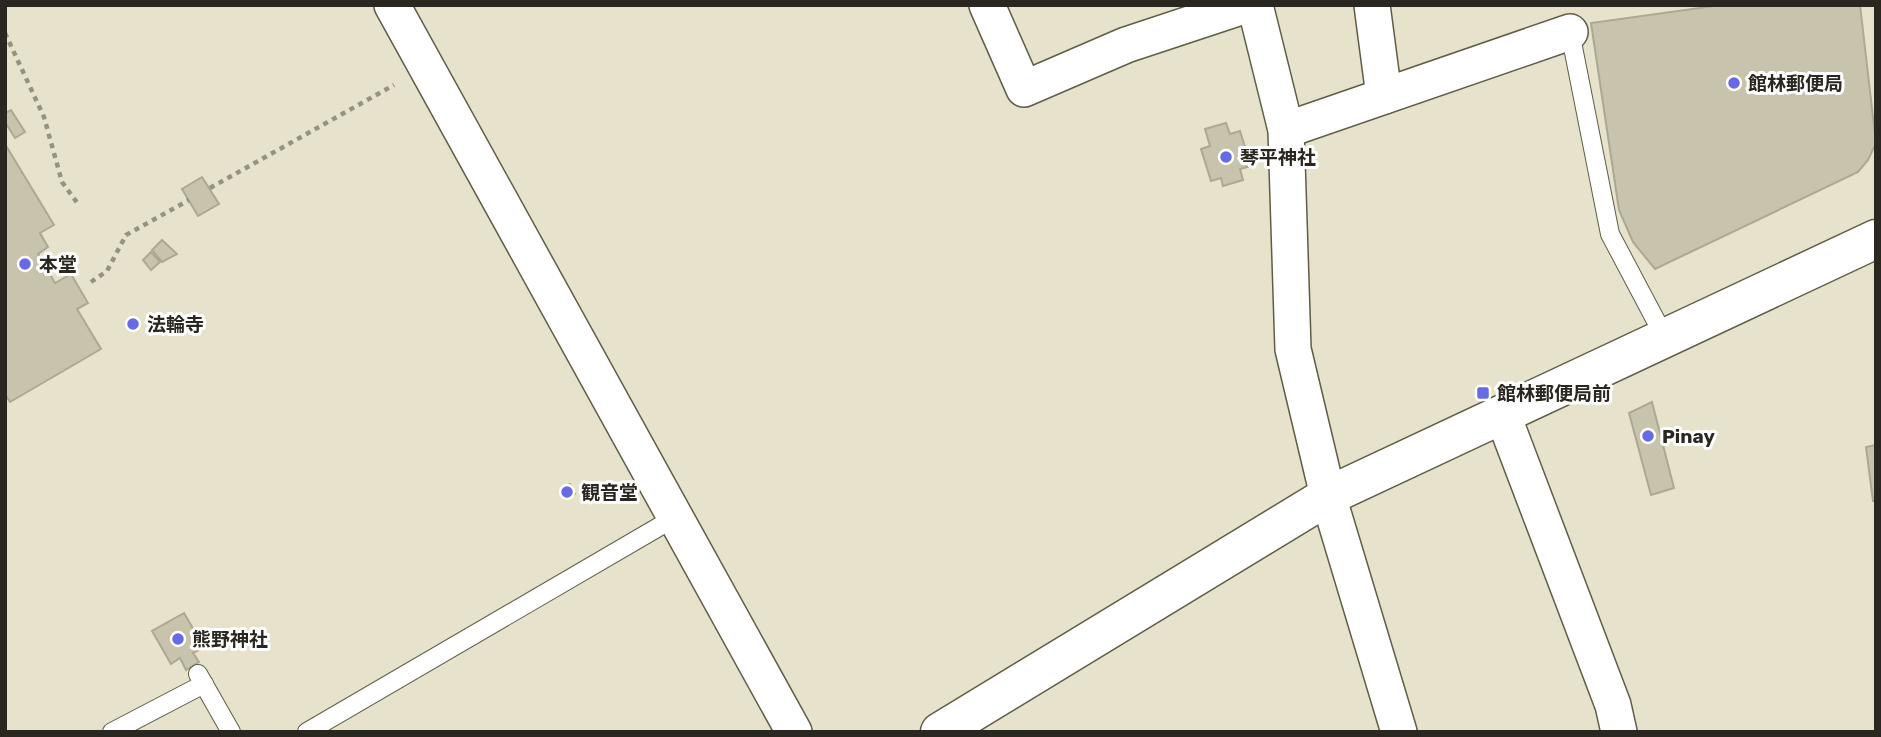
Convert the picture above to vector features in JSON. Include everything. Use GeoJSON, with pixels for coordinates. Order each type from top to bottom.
{"type":"FeatureCollection","features":[{"type":"Feature","properties":{"kind":"street"},"geometry":{"type":"LineString","coordinates":[[392,5],[794,732]]}},
{"type":"Feature","properties":{"kind":"street"},"geometry":{"type":"LineString","coordinates":[[987,5],[1024,89],[1126,45],[1247,5]]}},
{"type":"Feature","properties":{"kind":"street"},"geometry":{"type":"LineString","coordinates":[[1255,5],[1286,130],[1293,349],[1328,496],[1399,732]]}},
{"type":"Feature","properties":{"kind":"street"},"geometry":{"type":"LineString","coordinates":[[1372,5],[1384,96]]}},
{"type":"Feature","properties":{"kind":"street"},"geometry":{"type":"LineString","coordinates":[[1286,130],[1570,32]]}},
{"type":"Feature","properties":{"kind":"street"},"geometry":{"type":"LineString","coordinates":[[940,732],[1328,496],[1664,336],[1876,239]]}},
{"type":"Feature","properties":{"kind":"street"},"geometry":{"type":"LineString","coordinates":[[1502,412],[1614,705],[1619,732]]}},
{"type":"Feature","properties":{"kind":"lane"},"geometry":{"type":"LineString","coordinates":[[1570,32],[1610,234],[1664,336]]}},
{"type":"Feature","properties":{"kind":"lane"},"geometry":{"type":"LineString","coordinates":[[307,732],[674,517]]}},
{"type":"Feature","properties":{"kind":"lane"},"geometry":{"type":"LineString","coordinates":[[112,732],[201,679],[231,732]]}},
{"type":"Feature","properties":{"kind":"path"},"geometry":{"type":"LineString","coordinates":[[5,33],[44,117],[62,182],[78,204]]}},
{"type":"Feature","properties":{"kind":"path"},"geometry":{"type":"LineString","coordinates":[[210,188],[426,67]]}},
{"type":"Feature","properties":{"kind":"path"},"geometry":{"type":"LineString","coordinates":[[91,282],[107,271],[126,235],[189,200]]}},
{"type":"Feature","properties":{"kind":"building","name":"館林郵便局"},"geometry":{"type":"Polygon","coordinates":[[[1721,5],[1860,5],[1876,143],[1868,160],[1858,172],[1655,269],[1633,242],[1619,210],[1591,23],[1721,5]]]}},
{"type":"Feature","properties":{"kind":"building"},"geometry":{"type":"Polygon","coordinates":[[[11,110],[25,132],[15,138],[5,122],[5,113],[11,110]]]}},
{"type":"Feature","properties":{"kind":"building","name":"琴平神社"},"geometry":{"type":"Polygon","coordinates":[[[1226,123],[1230,134],[1240,131],[1251,166],[1240,169],[1243,180],[1223,186],[1221,178],[1211,181],[1201,149],[1210,146],[1205,129],[1226,123]]]}},
{"type":"Feature","properties":{"kind":"building","name":"本堂"},"geometry":{"type":"Polygon","coordinates":[[[5,144],[54,225],[40,233],[48,247],[38,254],[55,283],[71,274],[88,303],[77,309],[101,349],[10,402],[5,394],[5,144]]]}},
{"type":"Feature","properties":{"kind":"building"},"geometry":{"type":"Polygon","coordinates":[[[202,177],[219,204],[198,216],[182,189],[202,177]]]}},
{"type":"Feature","properties":{"kind":"building"},"geometry":{"type":"Polygon","coordinates":[[[162,240],[177,254],[162,262],[152,250],[162,240]]]}},
{"type":"Feature","properties":{"kind":"building"},"geometry":{"type":"Polygon","coordinates":[[[151,252],[160,262],[151,270],[143,260],[151,252]]]}},
{"type":"Feature","properties":{"kind":"building","name":"Pinay"},"geometry":{"type":"Polygon","coordinates":[[[1652,402],[1674,488],[1651,495],[1629,413],[1652,402]]]}},
{"type":"Feature","properties":{"kind":"building"},"geometry":{"type":"Polygon","coordinates":[[[1876,445],[1876,501],[1873,501],[1866,447],[1876,445]]]}},
{"type":"Feature","properties":{"kind":"building","name":"観音堂"},"geometry":{"type":"Polygon","coordinates":[[[570,484],[575,494],[565,499],[560,490],[570,484]]]}},
{"type":"Feature","properties":{"kind":"building","name":"熊野神社"},"geometry":{"type":"Polygon","coordinates":[[[184,613],[204,647],[193,653],[199,662],[186,670],[180,658],[171,664],[152,631],[184,613]]]}},
{"type":"Feature","properties":{"kind":"place","name":"館林郵便局"},"geometry":{"type":"Point","coordinates":[1734,83]}},
{"type":"Feature","properties":{"kind":"place","name":"琴平神社"},"geometry":{"type":"Point","coordinates":[1226,157]}},
{"type":"Feature","properties":{"kind":"place","name":"本堂"},"geometry":{"type":"Point","coordinates":[25,264]}},
{"type":"Feature","properties":{"kind":"place","name":"法輪寺"},"geometry":{"type":"Point","coordinates":[133,324]}},
{"type":"Feature","properties":{"kind":"place","name":"館林郵便局前"},"geometry":{"type":"Point","coordinates":[1483,393]}},
{"type":"Feature","properties":{"kind":"place","name":"Pinay"},"geometry":{"type":"Point","coordinates":[1648,436]}},
{"type":"Feature","properties":{"kind":"place","name":"観音堂"},"geometry":{"type":"Point","coordinates":[567,492]}},
{"type":"Feature","properties":{"kind":"place","name":"熊野神社"},"geometry":{"type":"Point","coordinates":[178,639]}}]}
